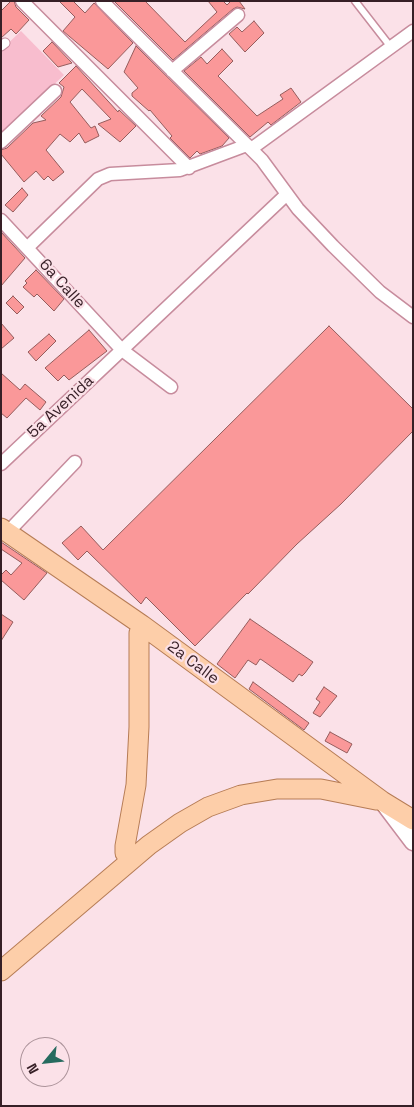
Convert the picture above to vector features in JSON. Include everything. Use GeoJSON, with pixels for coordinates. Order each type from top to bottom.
{"type":"FeatureCollection","features":[{"type":"Feature","properties":{"kind":"main road","name":"2a Calle"},"geometry":{"type":"LineString","coordinates":[[5,530],[142,625],[382,801]]}},
{"type":"Feature","properties":{"kind":"main road"},"geometry":{"type":"LineString","coordinates":[[131,860],[125,852],[125,846],[136,785],[140,718],[139,639],[142,625]]}},
{"type":"Feature","properties":{"kind":"main road"},"geometry":{"type":"LineString","coordinates":[[1,971],[131,860],[195,814],[241,795],[298,788],[339,792],[382,801],[413,820]]}},
{"type":"Feature","properties":{"kind":"main road"},"geometry":{"type":"LineString","coordinates":[[382,801],[413,842]]}},
{"type":"Feature","properties":{"kind":"street"},"geometry":{"type":"LineString","coordinates":[[22,1],[189,168]]}},
{"type":"Feature","properties":{"kind":"street"},"geometry":{"type":"LineString","coordinates":[[102,1],[262,160],[298,209],[333,246],[380,292],[413,317]]}},
{"type":"Feature","properties":{"kind":"street"},"geometry":{"type":"LineString","coordinates":[[172,71],[238,15]]}},
{"type":"Feature","properties":{"kind":"street"},"geometry":{"type":"LineString","coordinates":[[28,247],[75,199],[98,179],[110,174],[189,168],[249,147],[413,31]]}},
{"type":"Feature","properties":{"kind":"street"},"geometry":{"type":"LineString","coordinates":[[1,142],[55,91]]}},
{"type":"Feature","properties":{"kind":"street","name":"5a Avenida"},"geometry":{"type":"LineString","coordinates":[[1,464],[287,194]]}},
{"type":"Feature","properties":{"kind":"street","name":"6a Calle"},"geometry":{"type":"LineString","coordinates":[[1,220],[122,350],[171,387]]}},
{"type":"Feature","properties":{"kind":"street"},"geometry":{"type":"LineString","coordinates":[[5,530],[76,462]]}},
{"type":"Feature","properties":{"kind":"lane"},"geometry":{"type":"LineString","coordinates":[[356,1],[390,46]]}},
{"type":"Feature","properties":{"kind":"shaded area"},"geometry":{"type":"Polygon","coordinates":[[[21,31],[64,75],[1,135],[1,50],[21,31]]]}},
{"type":"Feature","properties":{"kind":"building"},"geometry":{"type":"Polygon","coordinates":[[[11,1],[14,1],[16,7],[29,20],[16,34],[11,29],[1,38],[1,11],[11,1]]]}},
{"type":"Feature","properties":{"kind":"building"},"geometry":{"type":"Polygon","coordinates":[[[59,1],[73,1],[85,13],[94,3],[133,43],[108,69],[63,31],[75,17],[59,1]]]}},
{"type":"Feature","properties":{"kind":"building"},"geometry":{"type":"Polygon","coordinates":[[[114,1],[145,1],[185,42],[217,12],[208,1],[223,1],[227,5],[231,1],[239,1],[245,9],[237,7],[233,9],[173,60],[114,1]]]}},
{"type":"Feature","properties":{"kind":"building"},"geometry":{"type":"Polygon","coordinates":[[[254,21],[264,33],[245,52],[229,34],[237,27],[242,32],[254,21]]]}},
{"type":"Feature","properties":{"kind":"building"},"geometry":{"type":"Polygon","coordinates":[[[52,42],[72,63],[58,67],[43,51],[52,42]]]}},
{"type":"Feature","properties":{"kind":"building"},"geometry":{"type":"Polygon","coordinates":[[[136,46],[229,138],[222,146],[200,154],[197,151],[190,158],[170,138],[172,136],[150,110],[132,96],[132,93],[138,88],[124,72],[136,46]]]}},
{"type":"Feature","properties":{"kind":"building"},"geometry":{"type":"Polygon","coordinates":[[[222,49],[233,61],[218,76],[257,116],[283,99],[280,95],[291,88],[301,102],[271,125],[268,122],[250,137],[184,71],[201,57],[207,64],[222,49]]]}},
{"type":"Feature","properties":{"kind":"building"},"geometry":{"type":"Polygon","coordinates":[[[76,66],[118,112],[119,110],[136,126],[120,142],[98,124],[111,119],[82,89],[70,102],[91,128],[95,126],[99,136],[85,143],[79,133],[70,142],[60,134],[46,150],[64,172],[53,181],[48,176],[44,180],[36,171],[24,182],[1,154],[1,150],[7,148],[33,123],[46,120],[41,116],[61,97],[64,87],[59,83],[76,66]]]}},
{"type":"Feature","properties":{"kind":"building"},"geometry":{"type":"Polygon","coordinates":[[[22,188],[28,195],[13,212],[5,205],[22,188]]]}},
{"type":"Feature","properties":{"kind":"building"},"geometry":{"type":"Polygon","coordinates":[[[1,232],[25,258],[1,286],[1,232]]]}},
{"type":"Feature","properties":{"kind":"building"},"geometry":{"type":"Polygon","coordinates":[[[36,270],[64,299],[54,311],[37,294],[34,297],[23,287],[27,283],[25,281],[36,270]]]}},
{"type":"Feature","properties":{"kind":"building"},"geometry":{"type":"Polygon","coordinates":[[[13,296],[24,307],[17,314],[6,303],[13,296]]]}},
{"type":"Feature","properties":{"kind":"building"},"geometry":{"type":"Polygon","coordinates":[[[1,323],[14,338],[1,349],[1,323]]]}},
{"type":"Feature","properties":{"kind":"building"},"geometry":{"type":"Polygon","coordinates":[[[329,326],[413,409],[413,431],[195,646],[146,597],[141,604],[87,551],[78,560],[62,543],[81,526],[103,550],[329,326]]]}},
{"type":"Feature","properties":{"kind":"building"},"geometry":{"type":"Polygon","coordinates":[[[89,330],[107,351],[69,380],[64,375],[58,381],[45,368],[89,330]]]}},
{"type":"Feature","properties":{"kind":"building"},"geometry":{"type":"Polygon","coordinates":[[[49,334],[56,341],[36,361],[28,352],[49,334]]]}},
{"type":"Feature","properties":{"kind":"building"},"geometry":{"type":"Polygon","coordinates":[[[1,373],[20,390],[25,384],[46,402],[40,410],[26,398],[7,418],[1,413],[1,373]]]}},
{"type":"Feature","properties":{"kind":"building"},"geometry":{"type":"Polygon","coordinates":[[[1,542],[47,573],[24,600],[1,580],[1,575],[6,570],[11,575],[22,563],[1,549],[1,542]]]}},
{"type":"Feature","properties":{"kind":"building"},"geometry":{"type":"Polygon","coordinates":[[[1,614],[13,622],[1,641],[1,614]]]}},
{"type":"Feature","properties":{"kind":"building"},"geometry":{"type":"Polygon","coordinates":[[[250,619],[313,662],[302,676],[299,674],[293,682],[260,659],[256,665],[248,660],[235,678],[217,664],[250,619]]]}},
{"type":"Feature","properties":{"kind":"building"},"geometry":{"type":"Polygon","coordinates":[[[253,682],[309,723],[304,730],[249,689],[253,682]]]}},
{"type":"Feature","properties":{"kind":"building"},"geometry":{"type":"Polygon","coordinates":[[[324,687],[337,696],[320,717],[313,713],[320,702],[316,699],[324,687]]]}},
{"type":"Feature","properties":{"kind":"building"},"geometry":{"type":"Polygon","coordinates":[[[330,732],[352,744],[347,753],[325,741],[330,732]]]}}]}
